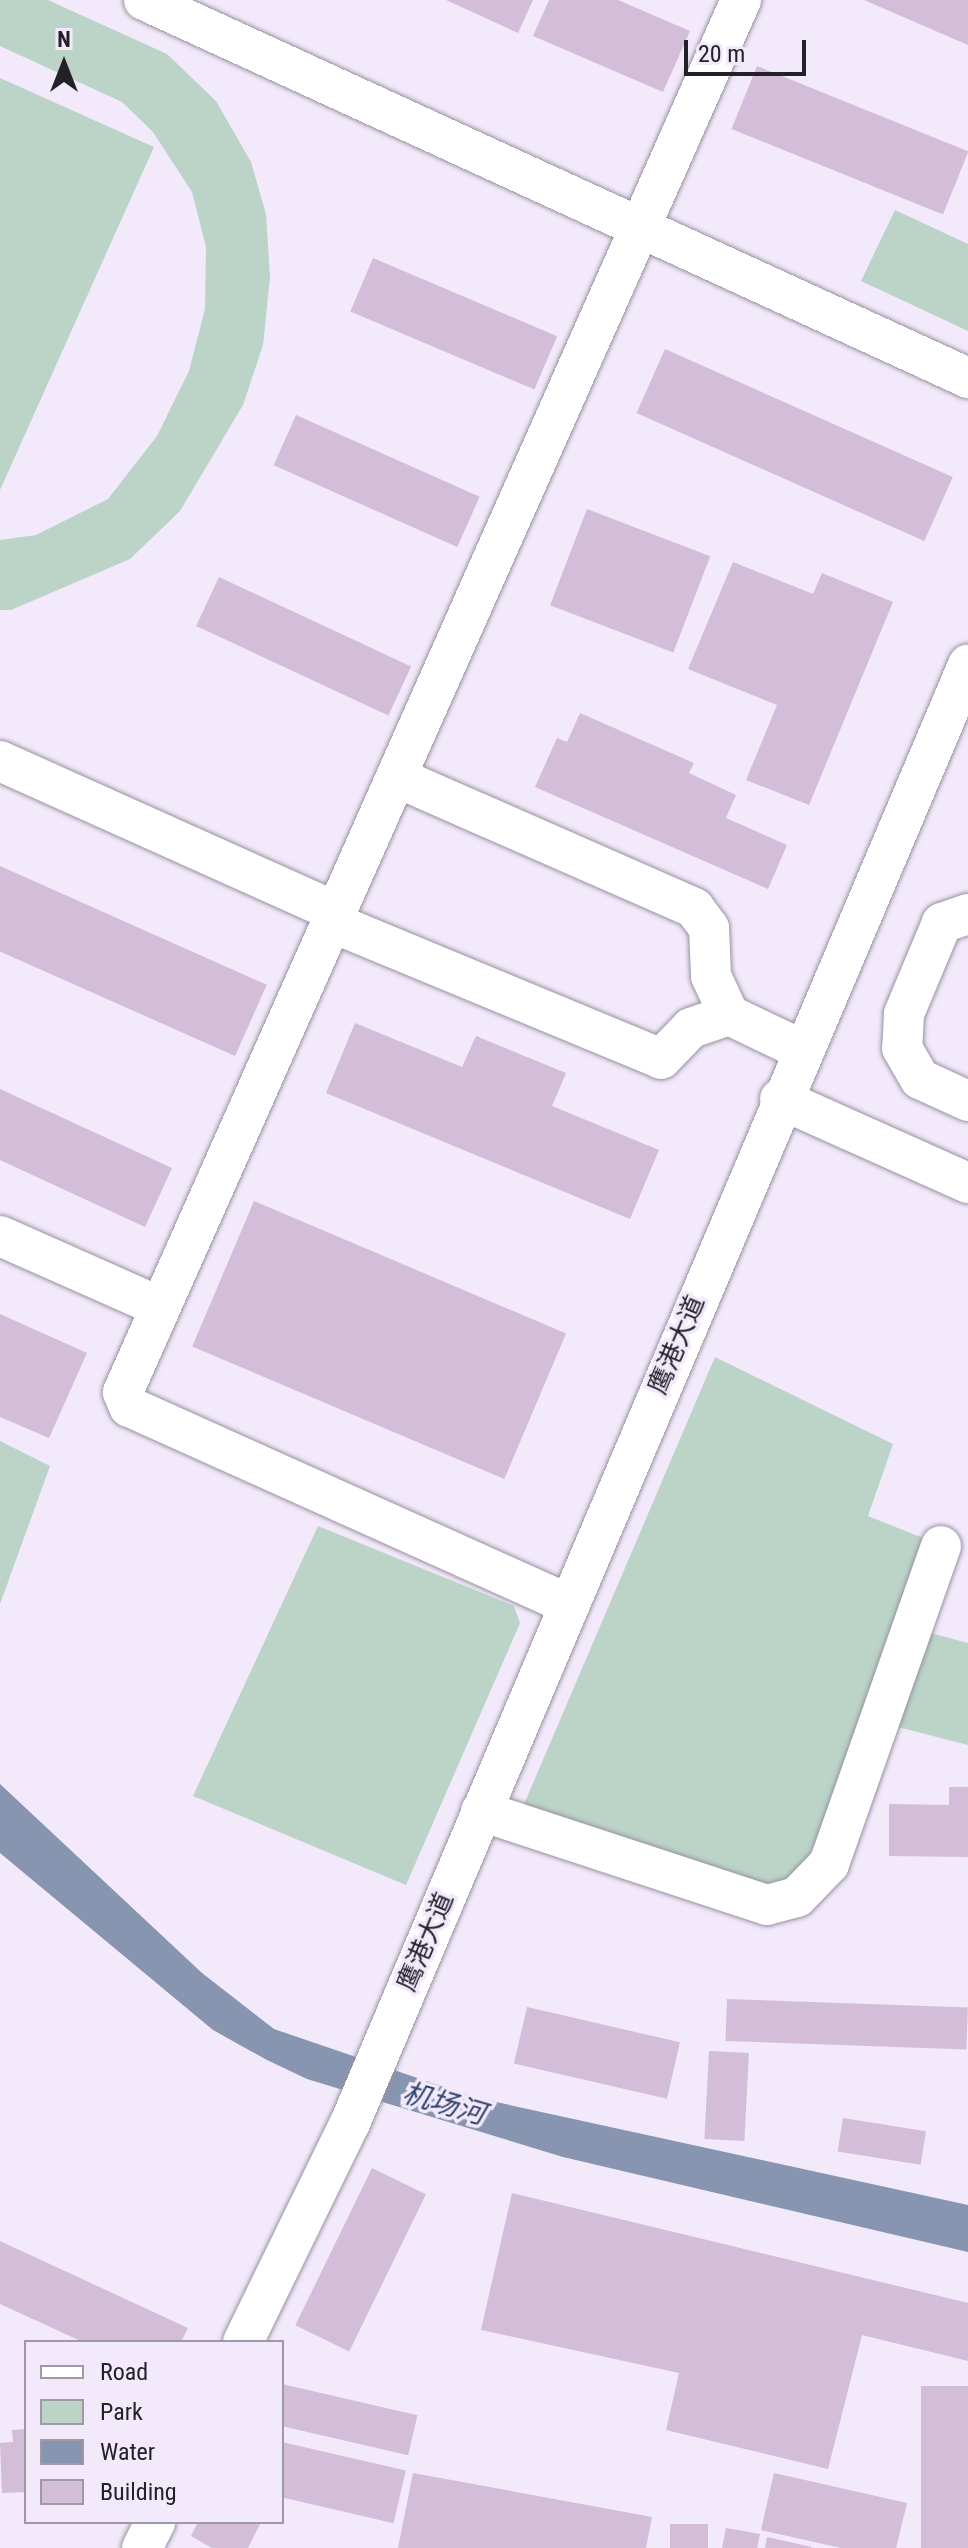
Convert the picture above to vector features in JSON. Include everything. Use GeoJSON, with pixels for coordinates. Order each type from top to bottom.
{"type":"FeatureCollection","features":[{"type":"Feature","properties":{"kind":"street"},"geometry":{"type":"LineString","coordinates":[[144,0],[968,378]]}},
{"type":"Feature","properties":{"kind":"street"},"geometry":{"type":"LineString","coordinates":[[568,1604],[129,1407],[123,1392],[741,0]]}},
{"type":"Feature","properties":{"kind":"street","name":"鹰港大道"},"geometry":{"type":"LineString","coordinates":[[244,2340],[350,2123],[800,1049],[968,665]]}},
{"type":"Feature","properties":{"kind":"street"},"geometry":{"type":"LineString","coordinates":[[0,761],[334,917],[661,1059],[691,1028],[729,1015]]}},
{"type":"Feature","properties":{"kind":"street"},"geometry":{"type":"LineString","coordinates":[[396,777],[694,908],[709,928],[711,976],[729,1015],[800,1049]]}},
{"type":"Feature","properties":{"kind":"street"},"geometry":{"type":"LineString","coordinates":[[968,914],[942,923],[904,1014],[902,1048],[920,1079],[968,1101]]}},
{"type":"Feature","properties":{"kind":"street"},"geometry":{"type":"LineString","coordinates":[[780,1099],[968,1183]]}},
{"type":"Feature","properties":{"kind":"street"},"geometry":{"type":"LineString","coordinates":[[0,1236],[160,1307]]}},
{"type":"Feature","properties":{"kind":"street"},"geometry":{"type":"LineString","coordinates":[[481,1811],[767,1905],[797,1897],[829,1864],[941,1546]]}},
{"type":"Feature","properties":{"kind":"street"},"geometry":{"type":"LineString","coordinates":[[142,2548],[154,2524]]}},
{"type":"Feature","properties":{"kind":"green space"},"geometry":{"type":"Polygon","coordinates":[[[0,0],[48,0],[167,54],[216,101],[251,162],[266,214],[270,277],[263,345],[243,405],[180,511],[130,559],[11,610],[0,610],[0,540],[36,535],[108,499],[157,436],[189,371],[205,309],[206,247],[192,192],[153,132],[122,102],[0,46],[0,0]]]}},
{"type":"Feature","properties":{"kind":"green space"},"geometry":{"type":"Polygon","coordinates":[[[0,78],[154,147],[0,490],[0,78]]]}},
{"type":"Feature","properties":{"kind":"green space"},"geometry":{"type":"Polygon","coordinates":[[[895,210],[968,244],[968,331],[861,281],[895,210]]]}},
{"type":"Feature","properties":{"kind":"green space"},"geometry":{"type":"Polygon","coordinates":[[[715,1357],[893,1444],[868,1516],[933,1542],[822,1830],[801,1869],[764,1891],[522,1809],[715,1357]]]}},
{"type":"Feature","properties":{"kind":"green space"},"geometry":{"type":"Polygon","coordinates":[[[0,1441],[50,1466],[0,1604],[0,1441]]]}},
{"type":"Feature","properties":{"kind":"green space"},"geometry":{"type":"Polygon","coordinates":[[[318,1526],[514,1606],[520,1623],[406,1885],[193,1796],[318,1526]]]}},
{"type":"Feature","properties":{"kind":"green space"},"geometry":{"type":"Polygon","coordinates":[[[919,1630],[968,1643],[968,1745],[894,1726],[919,1630]]]}},
{"type":"Feature","properties":{"kind":"water","name":"机场河"},"geometry":{"type":"Polygon","coordinates":[[[0,1784],[202,1973],[274,2029],[473,2097],[968,2205],[968,2252],[563,2157],[307,2079],[267,2060],[213,2030],[0,1853],[0,1784]]]}},
{"type":"Feature","properties":{"kind":"building"},"geometry":{"type":"Polygon","coordinates":[[[446,0],[533,0],[518,33],[446,0]]]}},
{"type":"Feature","properties":{"kind":"building"},"geometry":{"type":"Polygon","coordinates":[[[549,0],[618,0],[690,31],[663,92],[533,36],[549,0]]]}},
{"type":"Feature","properties":{"kind":"building"},"geometry":{"type":"Polygon","coordinates":[[[864,0],[968,0],[968,45],[864,0]]]}},
{"type":"Feature","properties":{"kind":"building"},"geometry":{"type":"Polygon","coordinates":[[[757,66],[968,151],[943,214],[732,129],[757,66]]]}},
{"type":"Feature","properties":{"kind":"building"},"geometry":{"type":"Polygon","coordinates":[[[373,258],[557,336],[534,390],[350,311],[373,258]]]}},
{"type":"Feature","properties":{"kind":"building"},"geometry":{"type":"Polygon","coordinates":[[[665,349],[953,477],[924,541],[637,413],[665,349]]]}},
{"type":"Feature","properties":{"kind":"building"},"geometry":{"type":"Polygon","coordinates":[[[296,415],[480,497],[457,547],[274,465],[296,415]]]}},
{"type":"Feature","properties":{"kind":"building"},"geometry":{"type":"Polygon","coordinates":[[[587,509],[710,556],[673,652],[550,605],[587,509]]]}},
{"type":"Feature","properties":{"kind":"building"},"geometry":{"type":"Polygon","coordinates":[[[733,562],[813,594],[822,573],[893,602],[809,805],[746,780],[777,705],[688,669],[733,562]]]}},
{"type":"Feature","properties":{"kind":"building"},"geometry":{"type":"Polygon","coordinates":[[[219,577],[411,667],[388,716],[196,626],[219,577]]]}},
{"type":"Feature","properties":{"kind":"building"},"geometry":{"type":"Polygon","coordinates":[[[580,713],[694,763],[689,773],[736,795],[726,818],[787,845],[768,889],[535,787],[557,738],[567,742],[580,713]]]}},
{"type":"Feature","properties":{"kind":"building"},"geometry":{"type":"Polygon","coordinates":[[[0,866],[267,985],[235,1056],[0,951],[0,866]]]}},
{"type":"Feature","properties":{"kind":"building"},"geometry":{"type":"Polygon","coordinates":[[[355,1023],[462,1067],[476,1036],[566,1073],[552,1106],[659,1150],[630,1219],[326,1093],[355,1023]]]}},
{"type":"Feature","properties":{"kind":"building"},"geometry":{"type":"Polygon","coordinates":[[[0,1089],[172,1168],[145,1227],[0,1160],[0,1089]]]}},
{"type":"Feature","properties":{"kind":"building"},"geometry":{"type":"Polygon","coordinates":[[[254,1201],[566,1333],[504,1479],[192,1346],[254,1201]]]}},
{"type":"Feature","properties":{"kind":"building"},"geometry":{"type":"Polygon","coordinates":[[[0,1314],[87,1353],[49,1438],[0,1417],[0,1314]]]}},
{"type":"Feature","properties":{"kind":"building"},"geometry":{"type":"Polygon","coordinates":[[[949,1787],[968,1787],[968,1857],[889,1856],[889,1804],[949,1805],[949,1787]]]}},
{"type":"Feature","properties":{"kind":"building"},"geometry":{"type":"Polygon","coordinates":[[[727,1999],[968,2007],[966,2049],[726,2041],[727,1999]]]}},
{"type":"Feature","properties":{"kind":"building"},"geometry":{"type":"Polygon","coordinates":[[[527,2007],[680,2042],[667,2099],[514,2064],[527,2007]]]}},
{"type":"Feature","properties":{"kind":"building"},"geometry":{"type":"Polygon","coordinates":[[[709,2051],[749,2053],[744,2141],[704,2139],[709,2051]]]}},
{"type":"Feature","properties":{"kind":"building"},"geometry":{"type":"Polygon","coordinates":[[[843,2118],[926,2131],[921,2165],[838,2152],[843,2118]]]}},
{"type":"Feature","properties":{"kind":"building"},"geometry":{"type":"Polygon","coordinates":[[[372,2168],[426,2194],[349,2352],[295,2325],[372,2168]]]}},
{"type":"Feature","properties":{"kind":"building"},"geometry":{"type":"Polygon","coordinates":[[[512,2193],[968,2303],[968,2361],[862,2335],[828,2469],[666,2430],[679,2373],[481,2330],[512,2193]]]}},
{"type":"Feature","properties":{"kind":"building"},"geometry":{"type":"Polygon","coordinates":[[[0,2241],[188,2328],[182,2340],[79,2340],[0,2304],[0,2241]]]}},
{"type":"Feature","properties":{"kind":"building"},"geometry":{"type":"Polygon","coordinates":[[[284,2384],[417,2415],[408,2455],[284,2427],[284,2384]]]}},
{"type":"Feature","properties":{"kind":"building"},"geometry":{"type":"Polygon","coordinates":[[[921,2386],[968,2386],[968,2548],[921,2548],[921,2386]]]}},
{"type":"Feature","properties":{"kind":"building"},"geometry":{"type":"Polygon","coordinates":[[[24,2429],[24,2492],[2,2493],[0,2443],[13,2442],[12,2430],[24,2429]]]}},
{"type":"Feature","properties":{"kind":"building"},"geometry":{"type":"Polygon","coordinates":[[[284,2442],[406,2471],[394,2523],[284,2498],[284,2442]]]}},
{"type":"Feature","properties":{"kind":"building"},"geometry":{"type":"Polygon","coordinates":[[[413,2473],[652,2517],[646,2548],[398,2548],[413,2473]]]}},
{"type":"Feature","properties":{"kind":"building"},"geometry":{"type":"Polygon","coordinates":[[[774,2473],[907,2503],[896,2548],[841,2548],[761,2530],[774,2473]]]}},
{"type":"Feature","properties":{"kind":"building"},"geometry":{"type":"Polygon","coordinates":[[[197,2524],[260,2524],[248,2548],[212,2548],[191,2536],[197,2524]]]}},
{"type":"Feature","properties":{"kind":"building"},"geometry":{"type":"Polygon","coordinates":[[[670,2524],[708,2524],[708,2548],[670,2548],[670,2524]]]}},
{"type":"Feature","properties":{"kind":"building"},"geometry":{"type":"Polygon","coordinates":[[[726,2528],[760,2534],[757,2548],[722,2548],[726,2528]]]}},
{"type":"Feature","properties":{"kind":"building"},"geometry":{"type":"Polygon","coordinates":[[[767,2537],[812,2547],[765,2548],[767,2537]]]}}]}
